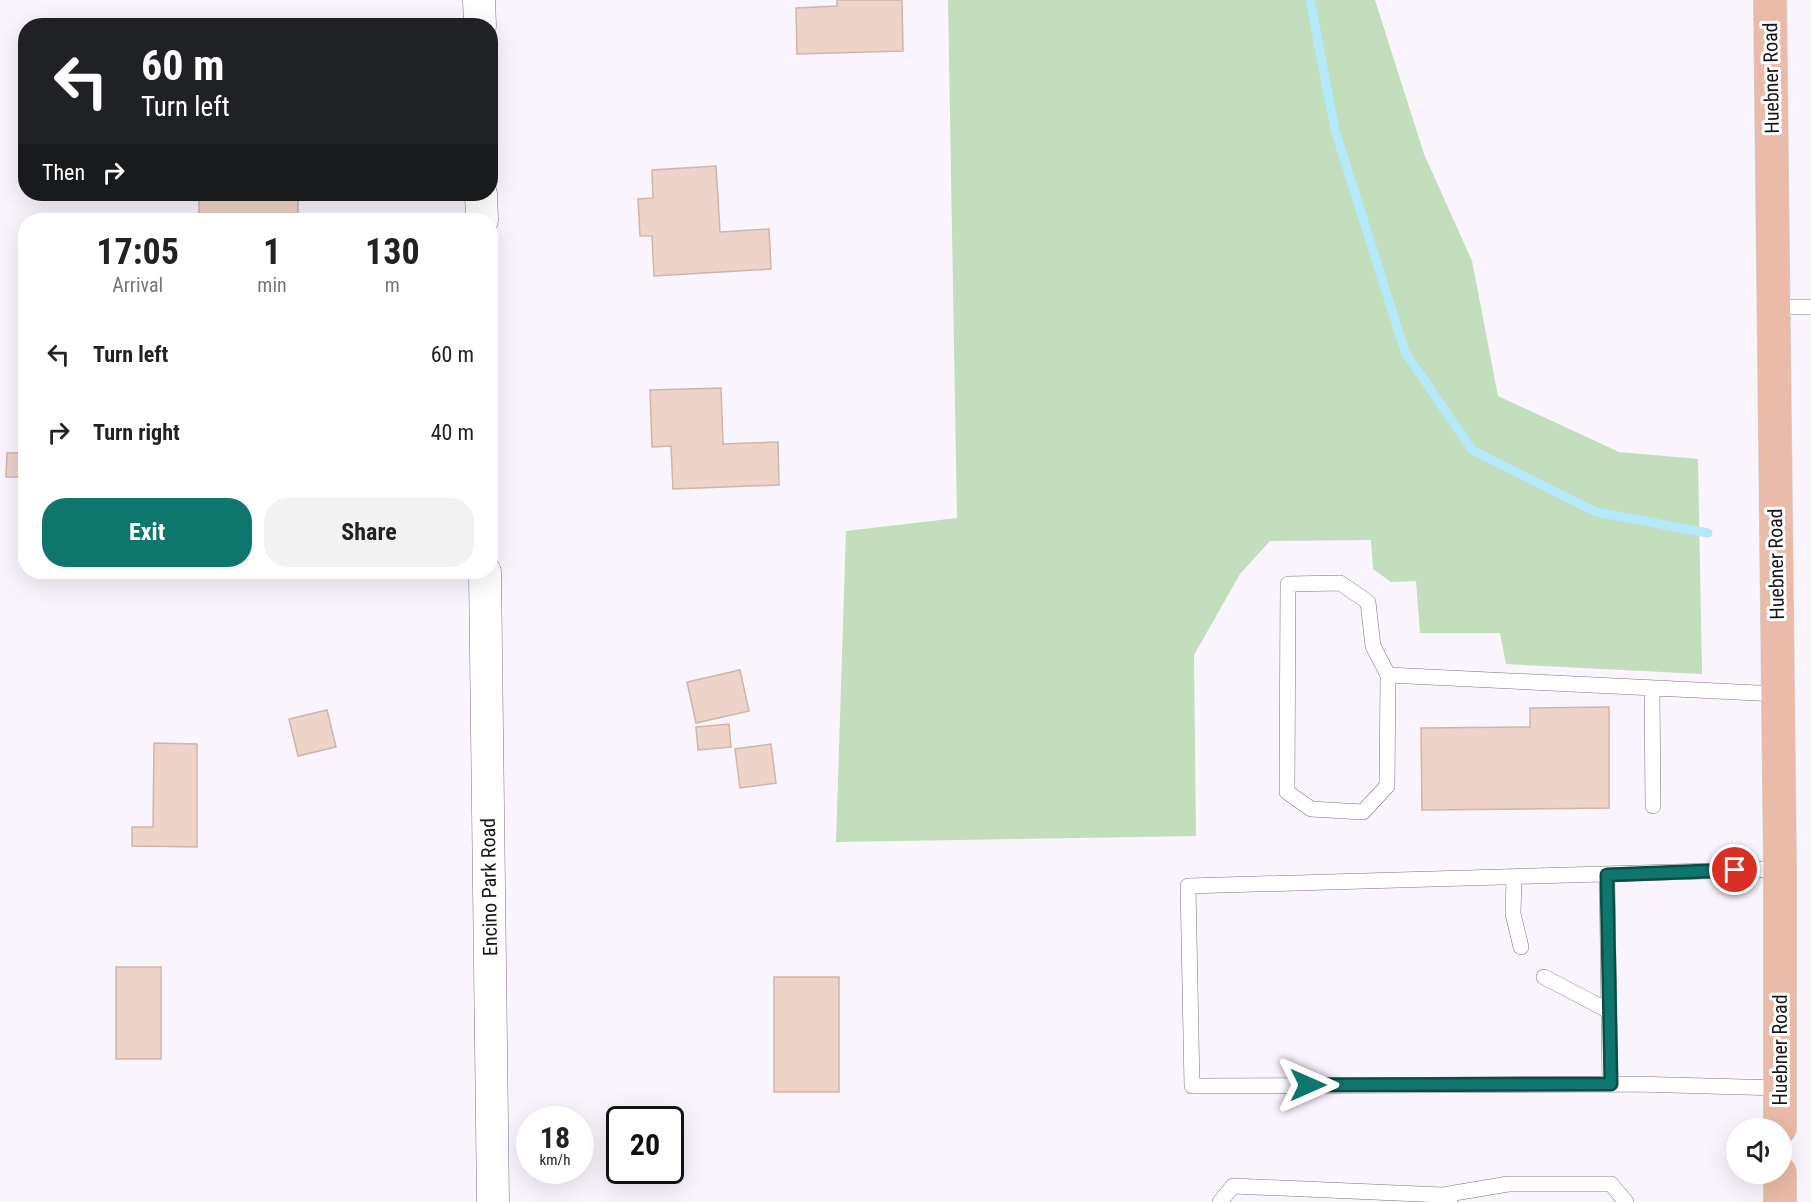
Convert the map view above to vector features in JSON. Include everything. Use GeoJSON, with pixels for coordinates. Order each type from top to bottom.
{"type":"FeatureCollection","features":[{"type":"Feature","properties":{"kind":"main road","name":"Huebner Road"},"geometry":{"type":"LineString","coordinates":[[1770,0],[1780,869],[1780,1118]]}},
{"type":"Feature","properties":{"kind":"main road"},"geometry":{"type":"LineString","coordinates":[[1780,1184],[1780,1202]]}},
{"type":"Feature","properties":{"kind":"street"},"geometry":{"type":"LineString","coordinates":[[479,0],[480,18]]}},
{"type":"Feature","properties":{"kind":"street","name":"Encino Park Road"},"geometry":{"type":"LineString","coordinates":[[485,579],[493,1202]]}},
{"type":"Feature","properties":{"kind":"lane"},"geometry":{"type":"LineString","coordinates":[[1773,307],[1811,307]]}},
{"type":"Feature","properties":{"kind":"lane"},"geometry":{"type":"LineString","coordinates":[[1340,583],[1368,602],[1373,646],[1388,675],[1387,786],[1363,812],[1311,809],[1287,792],[1288,584],[1340,583]]}},
{"type":"Feature","properties":{"kind":"lane"},"geometry":{"type":"LineString","coordinates":[[1388,675],[1778,694]]}},
{"type":"Feature","properties":{"kind":"lane"},"geometry":{"type":"LineString","coordinates":[[1652,688],[1653,806]]}},
{"type":"Feature","properties":{"kind":"lane"},"geometry":{"type":"LineString","coordinates":[[1780,869],[1188,886],[1191,1086],[1611,1084],[1780,1088]]}},
{"type":"Feature","properties":{"kind":"lane"},"geometry":{"type":"LineString","coordinates":[[1607,875],[1611,1084]]}},
{"type":"Feature","properties":{"kind":"lane"},"geometry":{"type":"LineString","coordinates":[[1514,878],[1513,914],[1521,946]]}},
{"type":"Feature","properties":{"kind":"lane"},"geometry":{"type":"LineString","coordinates":[[1544,977],[1610,1011]]}},
{"type":"Feature","properties":{"kind":"lane"},"geometry":{"type":"LineString","coordinates":[[1220,1202],[1233,1186],[1447,1198],[1508,1184],[1611,1184],[1626,1202]]}},
{"type":"Feature","properties":{"kind":"green space"},"geometry":{"type":"Polygon","coordinates":[[[948,0],[1375,0],[1424,154],[1472,261],[1498,396],[1619,452],[1698,459],[1702,674],[1506,664],[1500,633],[1420,633],[1416,581],[1391,582],[1373,569],[1371,540],[1270,541],[1240,574],[1194,655],[1196,836],[836,842],[846,531],[957,518],[948,0]]]}},
{"type":"Feature","properties":{"kind":"building"},"geometry":{"type":"Polygon","coordinates":[[[837,0],[902,0],[903,51],[797,54],[796,8],[837,6],[837,0]]]}},
{"type":"Feature","properties":{"kind":"building"},"geometry":{"type":"Polygon","coordinates":[[[716,166],[720,232],[769,229],[771,269],[654,276],[652,236],[640,236],[638,199],[653,198],[652,170],[716,166]]]}},
{"type":"Feature","properties":{"kind":"building"},"geometry":{"type":"Polygon","coordinates":[[[199,201],[298,201],[298,213],[199,213],[199,201]]]}},
{"type":"Feature","properties":{"kind":"building"},"geometry":{"type":"Polygon","coordinates":[[[721,388],[723,444],[778,442],[779,485],[673,489],[671,446],[652,447],[650,390],[721,388]]]}},
{"type":"Feature","properties":{"kind":"building"},"geometry":{"type":"Polygon","coordinates":[[[7,453],[18,453],[18,477],[6,477],[7,453]]]}},
{"type":"Feature","properties":{"kind":"building"},"geometry":{"type":"Polygon","coordinates":[[[740,670],[749,711],[696,723],[687,682],[740,670]]]}},
{"type":"Feature","properties":{"kind":"building"},"geometry":{"type":"Polygon","coordinates":[[[1609,707],[1609,808],[1422,810],[1421,728],[1530,727],[1530,708],[1609,707]]]}},
{"type":"Feature","properties":{"kind":"building"},"geometry":{"type":"Polygon","coordinates":[[[327,710],[336,747],[298,756],[289,719],[327,710]]]}},
{"type":"Feature","properties":{"kind":"building"},"geometry":{"type":"Polygon","coordinates":[[[729,724],[731,747],[698,750],[696,727],[729,724]]]}},
{"type":"Feature","properties":{"kind":"building"},"geometry":{"type":"Polygon","coordinates":[[[154,743],[197,744],[197,847],[132,846],[132,827],[153,827],[154,743]]]}},
{"type":"Feature","properties":{"kind":"building"},"geometry":{"type":"Polygon","coordinates":[[[771,744],[776,783],[740,788],[735,749],[771,744]]]}},
{"type":"Feature","properties":{"kind":"building"},"geometry":{"type":"Polygon","coordinates":[[[116,967],[161,967],[161,1059],[116,1059],[116,967]]]}},
{"type":"Feature","properties":{"kind":"building"},"geometry":{"type":"Polygon","coordinates":[[[774,977],[839,977],[839,1092],[774,1092],[774,977]]]}},
{"type":"Feature","properties":{"kind":"waterway"},"geometry":{"type":"LineString","coordinates":[[1310,0],[1335,130],[1405,352],[1472,450],[1596,512],[1708,533]]}},
{"type":"Feature","properties":{"kind":"route"},"geometry":{"type":"LineString","coordinates":[[1308,1085],[1611,1084],[1607,875],[1735,870]]}}]}
